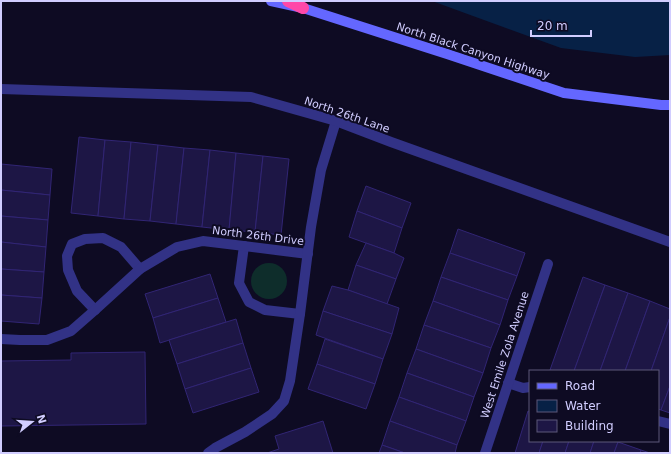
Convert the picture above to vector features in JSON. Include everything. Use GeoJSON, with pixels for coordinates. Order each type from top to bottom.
{"type":"FeatureCollection","features":[{"type":"Feature","properties":{"kind":"highway"},"geometry":{"type":"LineString","coordinates":[[288,1],[303,8]]}},
{"type":"Feature","properties":{"kind":"main road","name":"North Black Canyon Highway"},"geometry":{"type":"LineString","coordinates":[[271,1],[303,8],[564,94],[670,105]]}},
{"type":"Feature","properties":{"kind":"street","name":"North 26th Lane"},"geometry":{"type":"LineString","coordinates":[[1,89],[251,97],[336,121],[670,242]]}},
{"type":"Feature","properties":{"kind":"street"},"geometry":{"type":"LineString","coordinates":[[208,453],[246,432],[272,414],[284,401],[290,381],[320,170],[336,121]]}},
{"type":"Feature","properties":{"kind":"street"},"geometry":{"type":"LineString","coordinates":[[95,310],[77,291],[68,270],[67,256],[72,244],[85,239],[103,238],[121,247],[140,269]]}},
{"type":"Feature","properties":{"kind":"street","name":"North 26th Drive"},"geometry":{"type":"LineString","coordinates":[[1,339],[47,340],[71,331],[140,269],[176,247],[203,242],[308,254]]}},
{"type":"Feature","properties":{"kind":"street"},"geometry":{"type":"LineString","coordinates":[[244,246],[239,283],[249,302],[265,310],[300,314]]}},
{"type":"Feature","properties":{"kind":"street","name":"West Emile Zola Avenue"},"geometry":{"type":"LineString","coordinates":[[485,453],[548,264]]}},
{"type":"Feature","properties":{"kind":"street"},"geometry":{"type":"LineString","coordinates":[[508,383],[523,388],[529,387]]}},
{"type":"Feature","properties":{"kind":"street"},"geometry":{"type":"LineString","coordinates":[[659,420],[670,424]]}},
{"type":"Feature","properties":{"kind":"green space"},"geometry":{"type":"Polygon","coordinates":[[[273,263],[282,268],[286,274],[286,288],[282,294],[273,299],[265,299],[256,294],[252,288],[251,277],[256,268],[262,264],[273,263]]]}},
{"type":"Feature","properties":{"kind":"water"},"geometry":{"type":"Polygon","coordinates":[[[432,1],[670,1],[670,55],[635,57],[561,48],[432,1]]]}},
{"type":"Feature","properties":{"kind":"building"},"geometry":{"type":"Polygon","coordinates":[[[79,137],[105,140],[98,216],[71,213],[79,137]]]}},
{"type":"Feature","properties":{"kind":"building"},"geometry":{"type":"Polygon","coordinates":[[[105,140],[131,142],[124,219],[98,216],[105,140]]]}},
{"type":"Feature","properties":{"kind":"building"},"geometry":{"type":"Polygon","coordinates":[[[131,142],[158,145],[150,221],[124,219],[131,142]]]}},
{"type":"Feature","properties":{"kind":"building"},"geometry":{"type":"Polygon","coordinates":[[[158,145],[184,148],[176,224],[150,221],[158,145]]]}},
{"type":"Feature","properties":{"kind":"building"},"geometry":{"type":"Polygon","coordinates":[[[184,148],[210,150],[202,227],[176,224],[184,148]]]}},
{"type":"Feature","properties":{"kind":"building"},"geometry":{"type":"Polygon","coordinates":[[[210,150],[236,153],[229,230],[202,227],[210,150]]]}},
{"type":"Feature","properties":{"kind":"building"},"geometry":{"type":"Polygon","coordinates":[[[236,153],[263,156],[255,232],[229,230],[236,153]]]}},
{"type":"Feature","properties":{"kind":"building"},"geometry":{"type":"Polygon","coordinates":[[[263,156],[289,159],[281,235],[255,232],[263,156]]]}},
{"type":"Feature","properties":{"kind":"building"},"geometry":{"type":"Polygon","coordinates":[[[1,164],[52,169],[50,195],[1,190],[1,164]]]}},
{"type":"Feature","properties":{"kind":"building"},"geometry":{"type":"Polygon","coordinates":[[[366,186],[411,203],[402,228],[357,211],[366,186]]]}},
{"type":"Feature","properties":{"kind":"building"},"geometry":{"type":"Polygon","coordinates":[[[1,190],[50,195],[48,220],[1,216],[1,190]]]}},
{"type":"Feature","properties":{"kind":"building"},"geometry":{"type":"Polygon","coordinates":[[[357,211],[402,228],[394,253],[349,237],[357,211]]]}},
{"type":"Feature","properties":{"kind":"building"},"geometry":{"type":"Polygon","coordinates":[[[1,216],[48,220],[46,247],[1,242],[1,216]]]}},
{"type":"Feature","properties":{"kind":"building"},"geometry":{"type":"Polygon","coordinates":[[[458,229],[525,253],[517,276],[450,253],[458,229]]]}},
{"type":"Feature","properties":{"kind":"building"},"geometry":{"type":"Polygon","coordinates":[[[1,242],[46,247],[44,272],[1,269],[1,242]]]}},
{"type":"Feature","properties":{"kind":"building"},"geometry":{"type":"Polygon","coordinates":[[[366,243],[404,258],[396,279],[356,265],[366,243]]]}},
{"type":"Feature","properties":{"kind":"building"},"geometry":{"type":"Polygon","coordinates":[[[450,253],[517,276],[508,300],[441,277],[450,253]]]}},
{"type":"Feature","properties":{"kind":"building"},"geometry":{"type":"Polygon","coordinates":[[[356,265],[396,279],[387,304],[348,290],[356,265]]]}},
{"type":"Feature","properties":{"kind":"building"},"geometry":{"type":"Polygon","coordinates":[[[1,269],[44,272],[42,298],[1,295],[1,269]]]}},
{"type":"Feature","properties":{"kind":"building"},"geometry":{"type":"Polygon","coordinates":[[[210,274],[218,298],[153,318],[145,294],[210,274]]]}},
{"type":"Feature","properties":{"kind":"building"},"geometry":{"type":"Polygon","coordinates":[[[441,277],[508,300],[500,325],[433,301],[441,277]]]}},
{"type":"Feature","properties":{"kind":"building"},"geometry":{"type":"Polygon","coordinates":[[[583,277],[605,285],[574,370],[550,370],[583,277]]]}},
{"type":"Feature","properties":{"kind":"building"},"geometry":{"type":"Polygon","coordinates":[[[605,285],[628,293],[600,370],[574,370],[605,285]]]}},
{"type":"Feature","properties":{"kind":"building"},"geometry":{"type":"Polygon","coordinates":[[[332,286],[399,308],[392,334],[323,311],[332,286]]]}},
{"type":"Feature","properties":{"kind":"building"},"geometry":{"type":"Polygon","coordinates":[[[628,293],[650,301],[625,370],[600,370],[628,293]]]}},
{"type":"Feature","properties":{"kind":"building"},"geometry":{"type":"Polygon","coordinates":[[[1,295],[42,298],[39,324],[1,321],[1,295]]]}},
{"type":"Feature","properties":{"kind":"building"},"geometry":{"type":"Polygon","coordinates":[[[218,298],[226,322],[160,343],[153,318],[218,298]]]}},
{"type":"Feature","properties":{"kind":"building"},"geometry":{"type":"Polygon","coordinates":[[[433,301],[500,325],[491,348],[424,325],[433,301]]]}},
{"type":"Feature","properties":{"kind":"building"},"geometry":{"type":"Polygon","coordinates":[[[650,301],[670,309],[670,317],[651,370],[625,370],[650,301]]]}},
{"type":"Feature","properties":{"kind":"building"},"geometry":{"type":"Polygon","coordinates":[[[323,311],[392,334],[383,359],[316,335],[323,311]]]}},
{"type":"Feature","properties":{"kind":"building"},"geometry":{"type":"Polygon","coordinates":[[[670,317],[670,386],[661,410],[659,409],[659,370],[651,370],[670,317]]]}},
{"type":"Feature","properties":{"kind":"building"},"geometry":{"type":"Polygon","coordinates":[[[236,319],[243,343],[177,364],[169,340],[236,319]]]}},
{"type":"Feature","properties":{"kind":"building"},"geometry":{"type":"Polygon","coordinates":[[[424,325],[491,348],[483,373],[416,349],[424,325]]]}},
{"type":"Feature","properties":{"kind":"building"},"geometry":{"type":"Polygon","coordinates":[[[325,339],[383,359],[375,384],[317,364],[325,339]]]}},
{"type":"Feature","properties":{"kind":"building"},"geometry":{"type":"Polygon","coordinates":[[[243,343],[251,368],[185,389],[177,364],[243,343]]]}},
{"type":"Feature","properties":{"kind":"building"},"geometry":{"type":"Polygon","coordinates":[[[416,349],[483,373],[474,397],[407,373],[416,349]]]}},
{"type":"Feature","properties":{"kind":"building"},"geometry":{"type":"Polygon","coordinates":[[[145,352],[146,424],[1,426],[1,361],[71,360],[71,353],[145,352]]]}},
{"type":"Feature","properties":{"kind":"building"},"geometry":{"type":"Polygon","coordinates":[[[317,364],[375,384],[366,409],[308,389],[317,364]]]}},
{"type":"Feature","properties":{"kind":"building"},"geometry":{"type":"Polygon","coordinates":[[[251,368],[259,392],[193,413],[185,389],[251,368]]]}},
{"type":"Feature","properties":{"kind":"building"},"geometry":{"type":"Polygon","coordinates":[[[407,373],[474,397],[466,421],[399,397],[407,373]]]}},
{"type":"Feature","properties":{"kind":"building"},"geometry":{"type":"Polygon","coordinates":[[[670,386],[670,413],[661,410],[670,386]]]}},
{"type":"Feature","properties":{"kind":"building"},"geometry":{"type":"Polygon","coordinates":[[[399,397],[466,421],[457,445],[390,421],[399,397]]]}},
{"type":"Feature","properties":{"kind":"building"},"geometry":{"type":"Polygon","coordinates":[[[528,411],[529,442],[543,442],[539,453],[515,453],[528,411]]]}},
{"type":"Feature","properties":{"kind":"building"},"geometry":{"type":"Polygon","coordinates":[[[323,421],[333,453],[267,453],[279,449],[275,436],[323,421]]]}},
{"type":"Feature","properties":{"kind":"building"},"geometry":{"type":"Polygon","coordinates":[[[390,421],[457,445],[455,453],[405,453],[382,445],[390,421]]]}},
{"type":"Feature","properties":{"kind":"building"},"geometry":{"type":"Polygon","coordinates":[[[543,442],[569,442],[565,453],[539,453],[543,442]]]}},
{"type":"Feature","properties":{"kind":"building"},"geometry":{"type":"Polygon","coordinates":[[[569,442],[594,442],[590,453],[565,453],[569,442]]]}},
{"type":"Feature","properties":{"kind":"building"},"geometry":{"type":"Polygon","coordinates":[[[594,442],[618,442],[614,453],[590,453],[594,442]]]}},
{"type":"Feature","properties":{"kind":"building"},"geometry":{"type":"Polygon","coordinates":[[[618,442],[641,450],[640,453],[614,453],[618,442]]]}},
{"type":"Feature","properties":{"kind":"building"},"geometry":{"type":"Polygon","coordinates":[[[382,445],[405,453],[379,453],[382,445]]]}},
{"type":"Feature","properties":{"kind":"building"},"geometry":{"type":"Polygon","coordinates":[[[641,450],[650,453],[640,453],[641,450]]]}}]}
